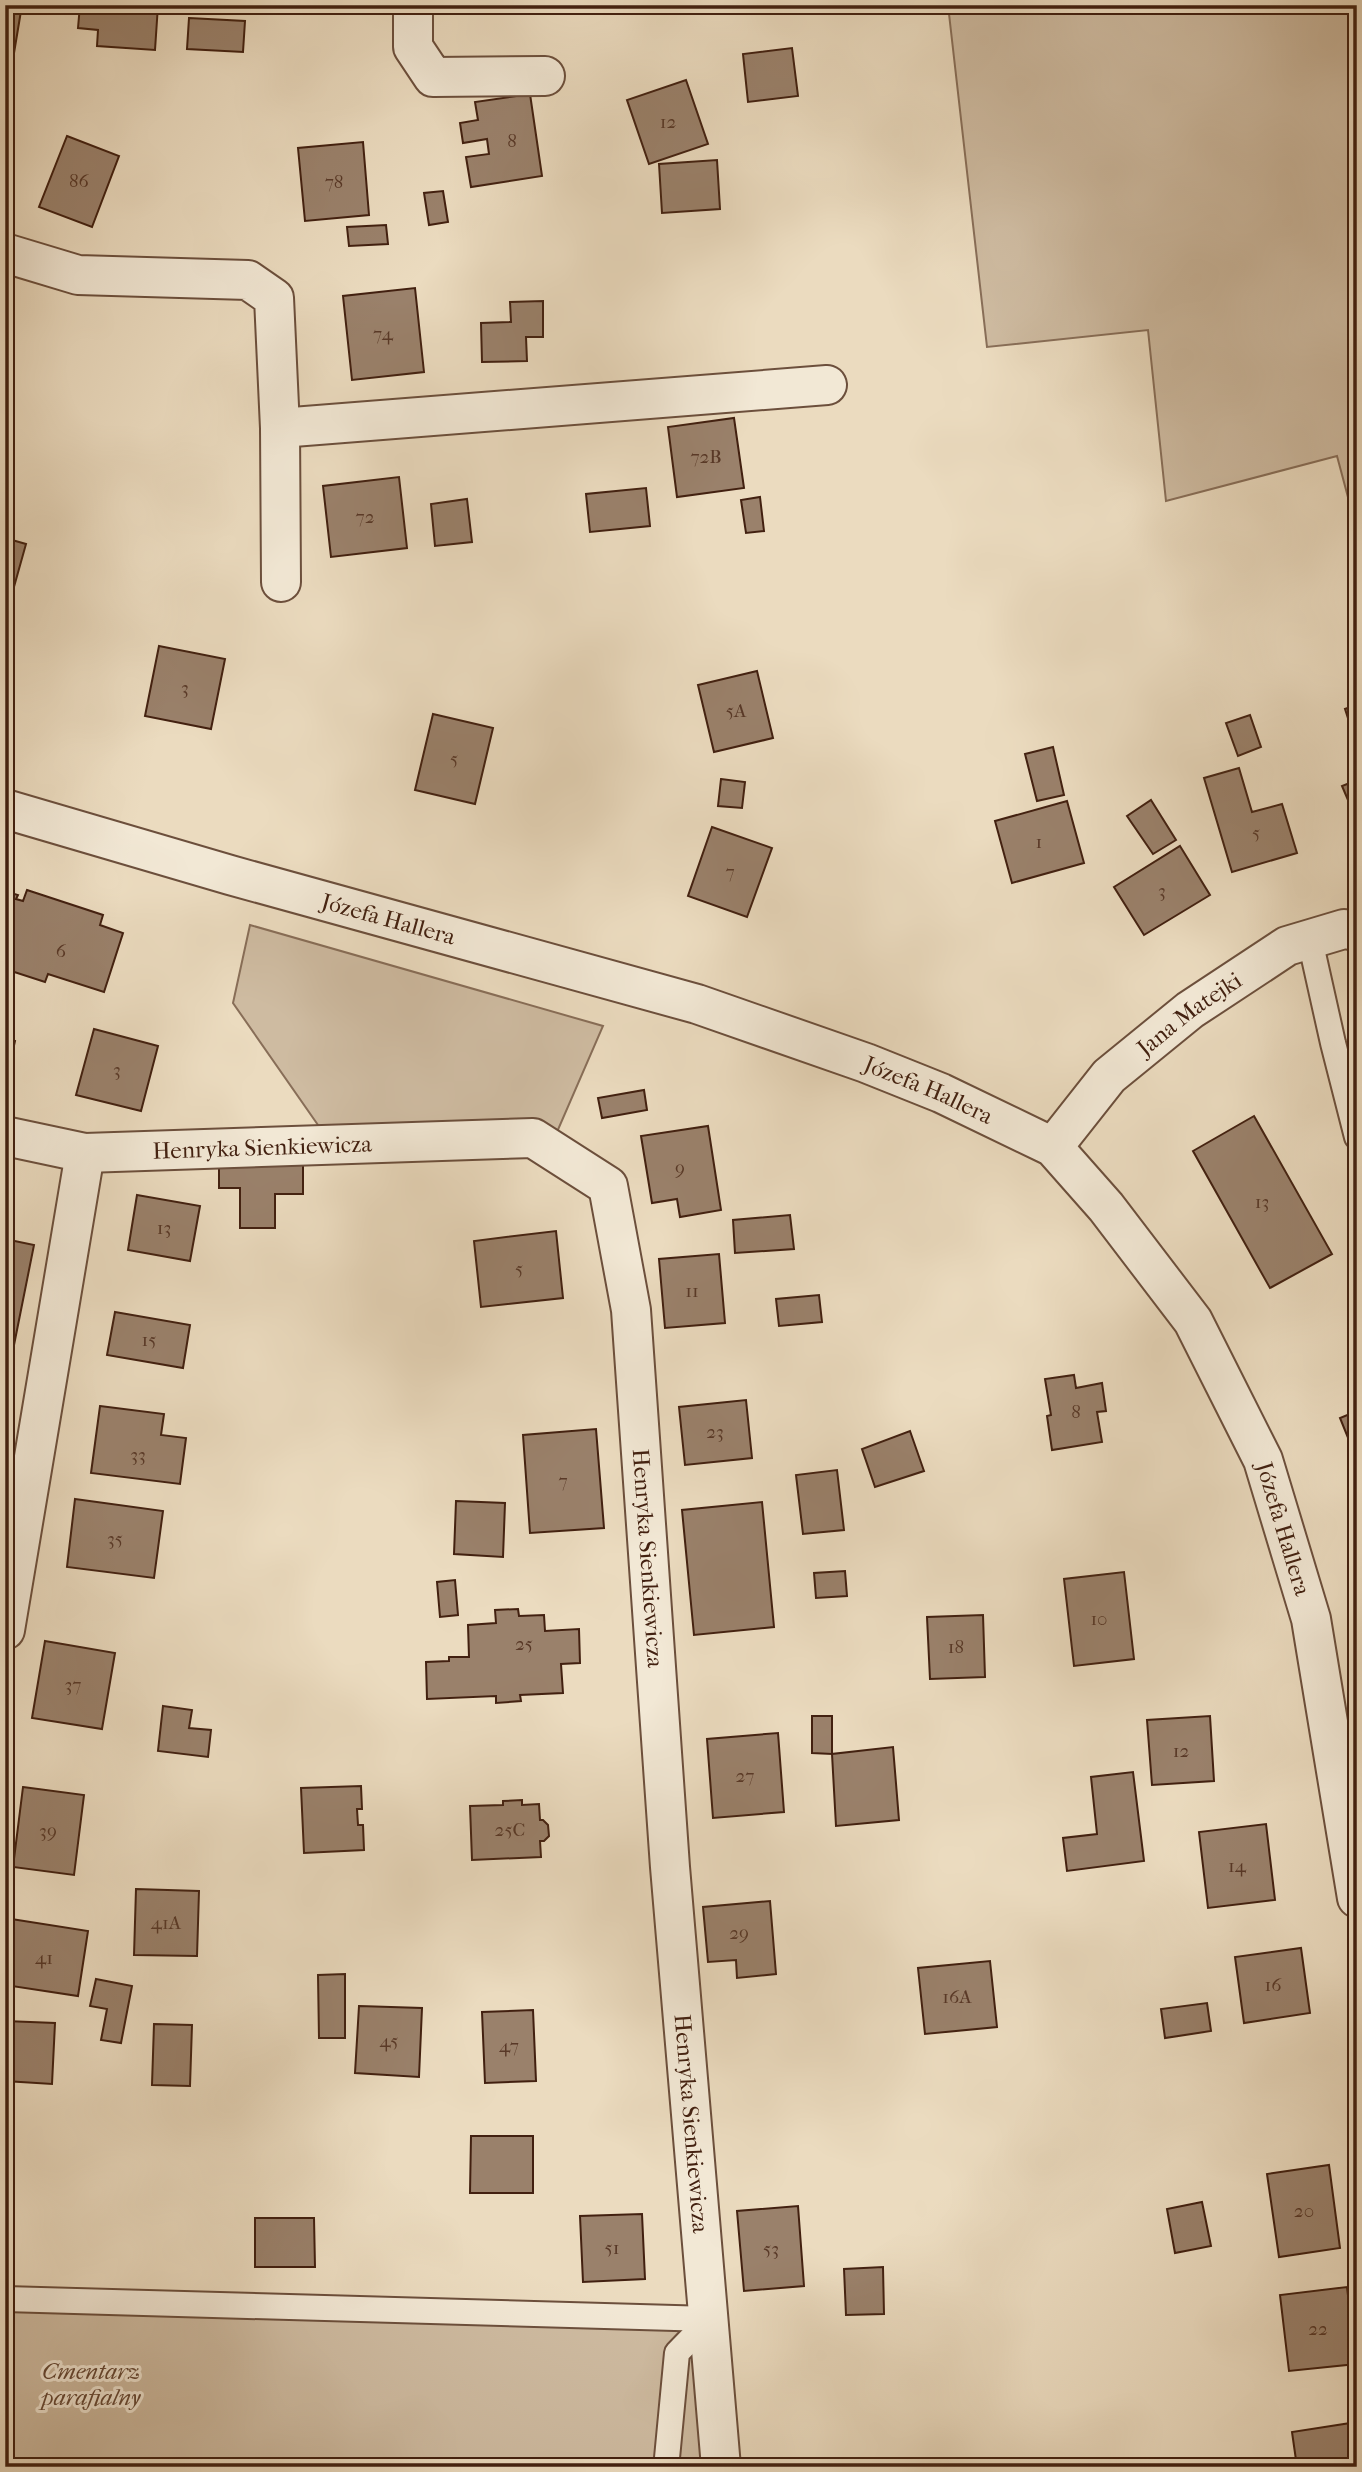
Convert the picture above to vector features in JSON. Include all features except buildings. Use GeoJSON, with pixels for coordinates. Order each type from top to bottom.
{"type":"FeatureCollection","features":[{"type":"Feature","properties":{"kind":"street"},"geometry":{"type":"LineString","coordinates":[[413,5],[413,47],[433,77],[545,76]]}},
{"type":"Feature","properties":{"kind":"street"},"geometry":{"type":"LineString","coordinates":[[5,253],[78,275],[248,280],[274,298],[280,428],[281,582]]}},
{"type":"Feature","properties":{"kind":"street"},"geometry":{"type":"LineString","coordinates":[[280,428],[827,385]]}},
{"type":"Feature","properties":{"kind":"street","name":"Józefa Hallera"},"geometry":{"type":"LineString","coordinates":[[5,809],[230,875],[697,1004],[866,1063],[941,1093],[1053,1147],[1106,1207],[1193,1321],[1263,1460],[1311,1619],[1357,1898]]}},
{"type":"Feature","properties":{"kind":"street","name":"Jana Matejki"},"geometry":{"type":"LineString","coordinates":[[1053,1147],[1109,1076],[1191,1010],[1287,946],[1344,929],[1357,931]]}},
{"type":"Feature","properties":{"kind":"street","name":"Henryka Sienkiewicza"},"geometry":{"type":"LineString","coordinates":[[5,1136],[85,1153],[533,1138],[608,1186],[631,1310],[670,1867],[721,2467]]}},
{"type":"Feature","properties":{"kind":"street"},"geometry":{"type":"LineString","coordinates":[[5,1630],[85,1153]]}},
{"type":"Feature","properties":{"kind":"lane"},"geometry":{"type":"LineString","coordinates":[[1310,940],[1357,1137]]}},
{"type":"Feature","properties":{"kind":"lane"},"geometry":{"type":"LineString","coordinates":[[5,2300],[710,2319]]}},
{"type":"Feature","properties":{"kind":"lane"},"geometry":{"type":"LineString","coordinates":[[667,2458],[677,2353],[710,2319]]}},
{"type":"Feature","properties":{"kind":"green space"},"geometry":{"type":"Polygon","coordinates":[[[948,5],[1357,5],[1357,531],[1337,456],[1166,501],[1148,330],[987,347],[948,5]]]}},
{"type":"Feature","properties":{"kind":"green space"},"geometry":{"type":"Polygon","coordinates":[[[250,925],[603,1026],[557,1132],[325,1135],[233,1003],[250,925]]]}},
{"type":"Feature","properties":{"kind":"green space","name":"Cmentarz parafialny"},"geometry":{"type":"Polygon","coordinates":[[[5,2299],[710,2319],[721,2467],[5,2467],[5,2299]]]}}]}
